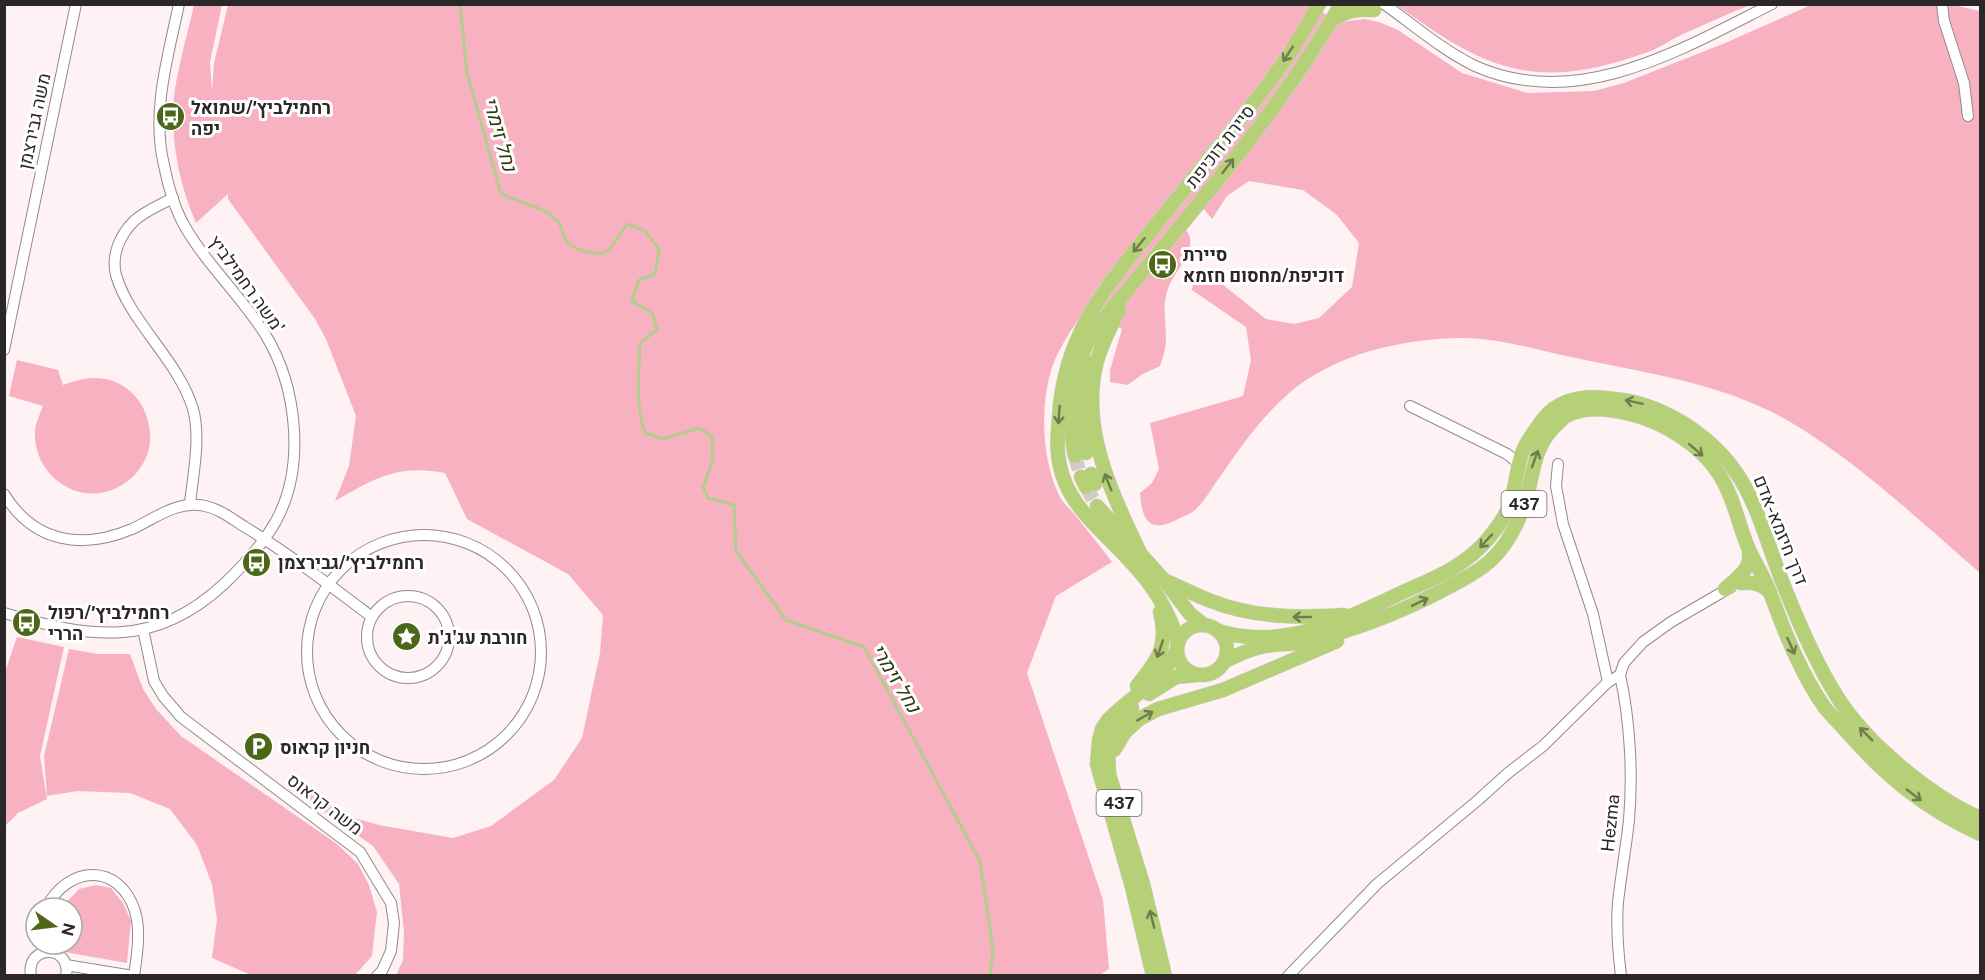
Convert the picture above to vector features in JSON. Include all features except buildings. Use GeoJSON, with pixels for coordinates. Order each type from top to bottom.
{"type":"FeatureCollection","features":[{"type":"Feature","properties":{"kind":"main road","name":"סיירת דוכיפת"},"geometry":{"type":"LineString","coordinates":[[1154,593],[1132,562],[1085,515],[1073,499],[1058,461],[1061,388],[1076,341],[1096,301],[1258,96],[1286,58],[1319,4]]}},
{"type":"Feature","properties":{"kind":"main road","name":"סיירת דוכיפת"},"geometry":{"type":"LineString","coordinates":[[1081,455],[1082,405],[1086,371],[1100,334],[1117,303],[1273,108],[1301,70],[1341,4]]}},
{"type":"Feature","properties":{"kind":"main road"},"geometry":{"type":"LineString","coordinates":[[1332,21],[1346,12],[1374,6]]}},
{"type":"Feature","properties":{"kind":"main road"},"geometry":{"type":"LineString","coordinates":[[1132,285],[1109,330],[1097,360],[1093,413],[1104,472],[1137,550]]}},
{"type":"Feature","properties":{"kind":"main road","name":"דרך חיזמא-אדם"},"geometry":{"type":"LineString","coordinates":[[1218,631],[1262,638],[1313,631],[1361,613],[1444,574],[1469,558],[1495,531],[1509,508],[1521,456],[1528,441],[1552,409],[1582,397],[1599,396],[1646,404],[1672,416],[1692,429],[1712,443],[1730,462],[1745,485],[1785,591],[1826,677],[1855,723],[1881,749],[1927,786],[1980,818]]}},
{"type":"Feature","properties":{"kind":"main road","name":"דרך חיזמא-אדם"},"geometry":{"type":"LineString","coordinates":[[1225,661],[1250,649],[1305,642],[1387,618],[1470,576],[1487,564],[1507,542],[1526,501],[1532,467],[1540,448],[1549,432],[1564,417],[1596,409],[1638,416],[1666,429],[1696,448],[1719,473],[1732,499],[1748,547],[1770,592],[1794,653],[1825,707],[1875,764],[1916,797],[1953,822],[1980,834]]}},
{"type":"Feature","properties":{"kind":"main road"},"geometry":{"type":"LineString","coordinates":[[1100,505],[1104,516],[1164,580],[1190,614],[1204,625],[1218,631],[1227,645],[1225,661],[1220,668],[1213,673],[1196,675],[1182,665],[1173,626],[1154,593]]}},
{"type":"Feature","properties":{"kind":"main road"},"geometry":{"type":"LineString","coordinates":[[1725,589],[1742,574],[1749,564],[1748,547]]}},
{"type":"Feature","properties":{"kind":"main road"},"geometry":{"type":"LineString","coordinates":[[1164,580],[1211,602],[1263,615],[1315,617],[1361,613]]}},
{"type":"Feature","properties":{"kind":"main road"},"geometry":{"type":"LineString","coordinates":[[1741,583],[1759,584],[1770,592]]}},
{"type":"Feature","properties":{"kind":"main road"},"geometry":{"type":"LineString","coordinates":[[1119,709],[1159,656],[1165,629],[1154,593]]}},
{"type":"Feature","properties":{"kind":"main road"},"geometry":{"type":"LineString","coordinates":[[1108,760],[1125,732],[1138,719],[1158,709],[1223,690],[1387,618]]}},
{"type":"Feature","properties":{"kind":"main road"},"geometry":{"type":"LineString","coordinates":[[1178,646],[1185,632],[1204,625]]}},
{"type":"Feature","properties":{"kind":"main road","name":"437"},"geometry":{"type":"LineString","coordinates":[[1153,975],[1097,753],[1102,729],[1119,709],[1160,675],[1171,662],[1178,646]]}},
{"type":"Feature","properties":{"kind":"main road","name":"437"},"geometry":{"type":"LineString","coordinates":[[1165,975],[1143,884],[1109,774],[1108,750],[1114,729],[1137,703],[1176,677],[1196,675]]}},
{"type":"Feature","properties":{"kind":"street","name":"משה גבירצמן"},"geometry":{"type":"LineString","coordinates":[[4,350],[76,4]]}},
{"type":"Feature","properties":{"kind":"street","name":"משה רחמילביץ'"},"geometry":{"type":"LineString","coordinates":[[4,613],[51,626],[90,633],[121,633],[172,620],[205,601],[235,573],[264,539],[276,520],[288,491],[293,461],[294,425],[288,390],[272,347],[184,224],[173,198],[164,166],[158,126],[179,4]]}},
{"type":"Feature","properties":{"kind":"street"},"geometry":{"type":"LineString","coordinates":[[1374,6],[1411,25],[1459,58],[1492,72],[1531,81],[1571,82],[1612,74],[1651,62],[1772,4]]}},
{"type":"Feature","properties":{"kind":"street"},"geometry":{"type":"LineString","coordinates":[[1942,4],[1944,21],[1964,83],[1968,116]]}},
{"type":"Feature","properties":{"kind":"street"},"geometry":{"type":"LineString","coordinates":[[173,198],[142,216],[128,228],[116,249],[115,263],[116,275],[130,304],[178,377],[193,410],[196,440],[190,504]]}},
{"type":"Feature","properties":{"kind":"street"},"geometry":{"type":"LineString","coordinates":[[1410,406],[1507,454],[1517,462],[1519,470]]}},
{"type":"Feature","properties":{"kind":"street"},"geometry":{"type":"LineString","coordinates":[[1507,454],[1515,453],[1528,441]]}},
{"type":"Feature","properties":{"kind":"street"},"geometry":{"type":"LineString","coordinates":[[1558,464],[1556,486],[1563,524],[1593,614],[1608,682]]}},
{"type":"Feature","properties":{"kind":"street"},"geometry":{"type":"LineString","coordinates":[[4,494],[21,517],[31,524],[57,537],[80,541],[103,539],[116,535],[173,508],[190,504],[216,509],[264,539],[372,617]]}},
{"type":"Feature","properties":{"kind":"street"},"geometry":{"type":"LineString","coordinates":[[417,535],[448,537],[476,547],[502,565],[520,585],[533,608],[540,633],[541,663],[537,684],[527,708],[508,734],[488,750],[462,763],[444,768],[420,770],[403,768],[383,762],[356,748],[329,721],[312,685],[307,665],[310,623],[329,585],[343,568],[364,551],[391,540],[417,535]]}},
{"type":"Feature","properties":{"kind":"street"},"geometry":{"type":"LineString","coordinates":[[1761,576],[1770,547]]}},
{"type":"Feature","properties":{"kind":"street"},"geometry":{"type":"LineString","coordinates":[[1288,975],[1377,884],[1543,746],[1608,682],[1620,675],[1624,663],[1643,642],[1725,589],[1761,576]]}},
{"type":"Feature","properties":{"kind":"street"},"geometry":{"type":"LineString","coordinates":[[1761,576],[1785,591]]}},
{"type":"Feature","properties":{"kind":"street"},"geometry":{"type":"LineString","coordinates":[[407,596],[422,598],[432,604],[443,616],[447,625],[448,644],[444,656],[437,665],[422,676],[402,678],[392,675],[382,669],[369,650],[367,637],[372,617],[385,603],[393,599],[407,596]]}},
{"type":"Feature","properties":{"kind":"street","name":"משה קראוס"},"geometry":{"type":"LineString","coordinates":[[143,629],[154,681],[163,696],[182,717],[360,852],[391,903],[394,923],[392,951],[377,975]]}},
{"type":"Feature","properties":{"kind":"street","name":"Hezma"},"geometry":{"type":"LineString","coordinates":[[1620,675],[1625,699],[1630,772],[1629,822],[1618,904],[1618,949],[1621,975]]}},
{"type":"Feature","properties":{"kind":"street"},"geometry":{"type":"LineString","coordinates":[[53,896],[71,879],[84,875],[102,875],[116,882],[124,890],[135,910],[138,938],[133,975],[66,970],[61,956]]}},
{"type":"Feature","properties":{"kind":"street"},"geometry":{"type":"LineString","coordinates":[[31,975],[30,965],[36,956]]}},
{"type":"Feature","properties":{"kind":"shaded area"},"geometry":{"type":"Polygon","coordinates":[[[1306,4],[1341,22],[1364,19],[1379,22],[1398,30],[1462,73],[1528,93],[1594,91],[1624,83],[1725,43],[1811,5],[1953,5],[1980,11],[1980,573],[1842,456],[1766,409],[1712,389],[1656,374],[1514,344],[1471,338],[1434,339],[1389,346],[1346,359],[1315,374],[1288,394],[1262,421],[1195,510],[1170,523],[1155,525],[1150,523],[1143,512],[1140,493],[1152,483],[1159,469],[1150,423],[1243,396],[1251,360],[1246,327],[1192,290],[1194,276],[1203,269],[1266,319],[1294,324],[1319,318],[1352,287],[1359,243],[1337,215],[1303,190],[1249,181],[1227,196],[1212,219],[1203,208],[1186,230],[1190,236],[1189,250],[1167,291],[1166,343],[1160,366],[1141,375],[1128,385],[1110,382],[1110,370],[1122,329],[1086,310],[1058,353],[1047,385],[1045,442],[1052,477],[1061,499],[1112,562],[1056,596],[1027,673],[1103,900],[1109,969],[1098,976],[396,975],[403,960],[404,932],[399,884],[373,846],[302,796],[313,789],[325,802],[350,817],[379,825],[453,838],[491,826],[554,780],[582,738],[600,653],[603,615],[568,574],[467,519],[445,473],[414,470],[387,475],[335,501],[349,466],[356,416],[326,339],[315,319],[228,199],[228,194],[196,223],[182,184],[174,142],[173,114],[178,74],[194,5],[222,5],[210,62],[212,91],[214,63],[228,5],[1306,4]]]}},
{"type":"Feature","properties":{"kind":"shaded area"},"geometry":{"type":"Polygon","coordinates":[[[1397,5],[1750,5],[1651,51],[1620,61],[1565,72],[1539,72],[1514,68],[1462,48],[1397,5]]]}},
{"type":"Feature","properties":{"kind":"shaded area"},"geometry":{"type":"Polygon","coordinates":[[[17,360],[58,370],[63,385],[98,378],[115,382],[131,392],[144,410],[150,432],[150,443],[143,463],[129,480],[111,490],[87,493],[64,485],[54,478],[39,457],[36,445],[35,429],[43,406],[9,396],[17,360]]]}},
{"type":"Feature","properties":{"kind":"shaded area"},"geometry":{"type":"Polygon","coordinates":[[[17,637],[64,647],[40,756],[47,799],[18,813],[5,826],[5,672],[17,637]]]}},
{"type":"Feature","properties":{"kind":"shaded area"},"geometry":{"type":"Polygon","coordinates":[[[69,649],[98,654],[130,654],[143,689],[156,709],[181,736],[337,844],[358,864],[369,885],[377,912],[372,956],[355,975],[251,975],[212,958],[217,919],[212,884],[197,845],[170,809],[130,793],[77,791],[47,796],[44,756],[69,649]]]}},
{"type":"Feature","properties":{"kind":"shaded area"},"geometry":{"type":"Polygon","coordinates":[[[96,885],[111,888],[123,903],[131,921],[127,963],[84,955],[84,896],[72,896],[79,889],[96,885]]]}},
{"type":"Feature","properties":{"kind":"waterway","name":"נחל זימרי"},"geometry":{"type":"LineString","coordinates":[[460,4],[467,73],[501,194],[545,211],[559,222],[567,243],[582,251],[603,254],[612,246],[627,224],[645,231],[659,249],[655,274],[639,280],[632,301],[652,313],[657,329],[640,343],[639,400],[645,433],[663,439],[700,428],[712,437],[713,460],[703,487],[708,498],[734,505],[736,551],[786,620],[864,647],[980,861],[993,950],[990,976]]}},
{"type":"Feature","properties":{"kind":"tunnel"},"geometry":{"type":"LineString","coordinates":[[1075,456],[1081,477]]}},
{"type":"Feature","properties":{"kind":"tunnel"},"geometry":{"type":"LineString","coordinates":[[1086,487],[1097,506]]}},
{"type":"Feature","properties":{"kind":"place","name":"רחמילביץ׳/שמואל יפה"},"geometry":{"type":"Point","coordinates":[170,117]}},
{"type":"Feature","properties":{"kind":"place","name":"סיירת דוכיפת/מחסום חזמא"},"geometry":{"type":"Point","coordinates":[1162,264]}},
{"type":"Feature","properties":{"kind":"place","name":"רחמילביץ׳/גבירצמן"},"geometry":{"type":"Point","coordinates":[257,562]}},
{"type":"Feature","properties":{"kind":"place","name":"רחמילביץ׳/רפול הררי"},"geometry":{"type":"Point","coordinates":[27,622]}},
{"type":"Feature","properties":{"kind":"place","name":"חורבת עג'ג'ת"},"geometry":{"type":"Point","coordinates":[407,637]}},
{"type":"Feature","properties":{"kind":"place","name":"חניון קראוס"},"geometry":{"type":"Point","coordinates":[259,747]}}]}
